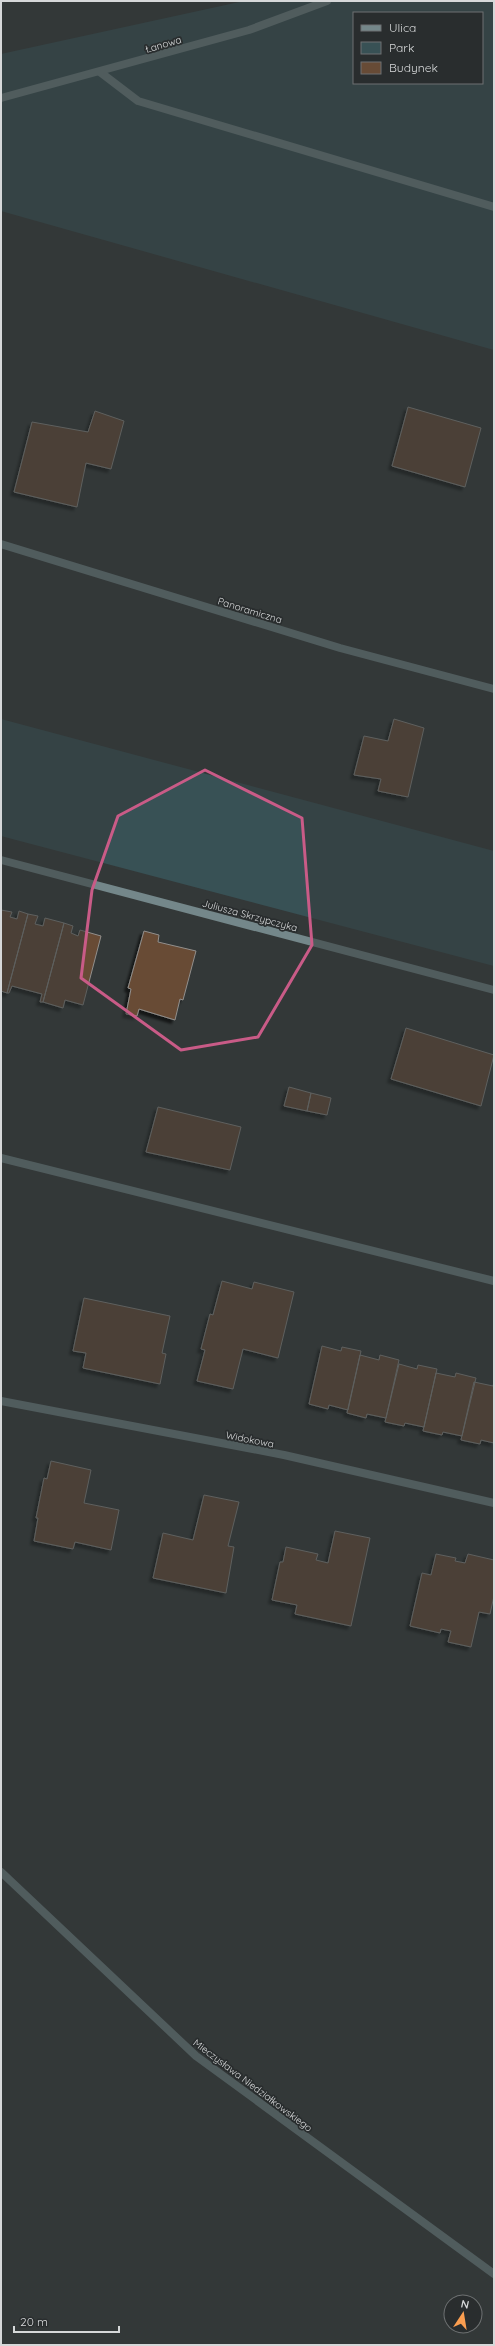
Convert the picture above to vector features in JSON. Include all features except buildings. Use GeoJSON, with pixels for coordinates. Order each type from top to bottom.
{"type":"FeatureCollection","features":[{"type":"Feature","properties":{"kind":"street","name":"Łanowa"},"geometry":{"type":"LineString","coordinates":[[1,98],[249,30],[327,1]]}},
{"type":"Feature","properties":{"kind":"street"},"geometry":{"type":"LineString","coordinates":[[100,72],[138,102],[494,207]]}},
{"type":"Feature","properties":{"kind":"street","name":"Panoramiczna"},"geometry":{"type":"LineString","coordinates":[[1,544],[340,648],[494,689]]}},
{"type":"Feature","properties":{"kind":"street","name":"Juliusza Skrzypczyka"},"geometry":{"type":"LineString","coordinates":[[1,860],[494,990]]}},
{"type":"Feature","properties":{"kind":"street"},"geometry":{"type":"LineString","coordinates":[[1,1158],[494,1281]]}},
{"type":"Feature","properties":{"kind":"street","name":"Widokowa"},"geometry":{"type":"LineString","coordinates":[[1,1401],[284,1455],[494,1503]]}},
{"type":"Feature","properties":{"kind":"street","name":"Mieczysława Niedziałkowskiego"},"geometry":{"type":"LineString","coordinates":[[1,1872],[196,2056],[494,2274]]}},
{"type":"Feature","properties":{"kind":"highlighted area"},"geometry":{"type":"Polygon","coordinates":[[[205,770],[302,818],[312,945],[258,1037],[181,1050],[81,978],[92,890],[118,816],[205,770]]]}},
{"type":"Feature","properties":{"kind":"green space"},"geometry":{"type":"Polygon","coordinates":[[[244,1],[494,1],[494,350],[1,211],[1,54],[244,1]]]}},
{"type":"Feature","properties":{"kind":"green space"},"geometry":{"type":"Polygon","coordinates":[[[1,719],[494,851],[494,966],[1,836],[1,719]]]}}]}
